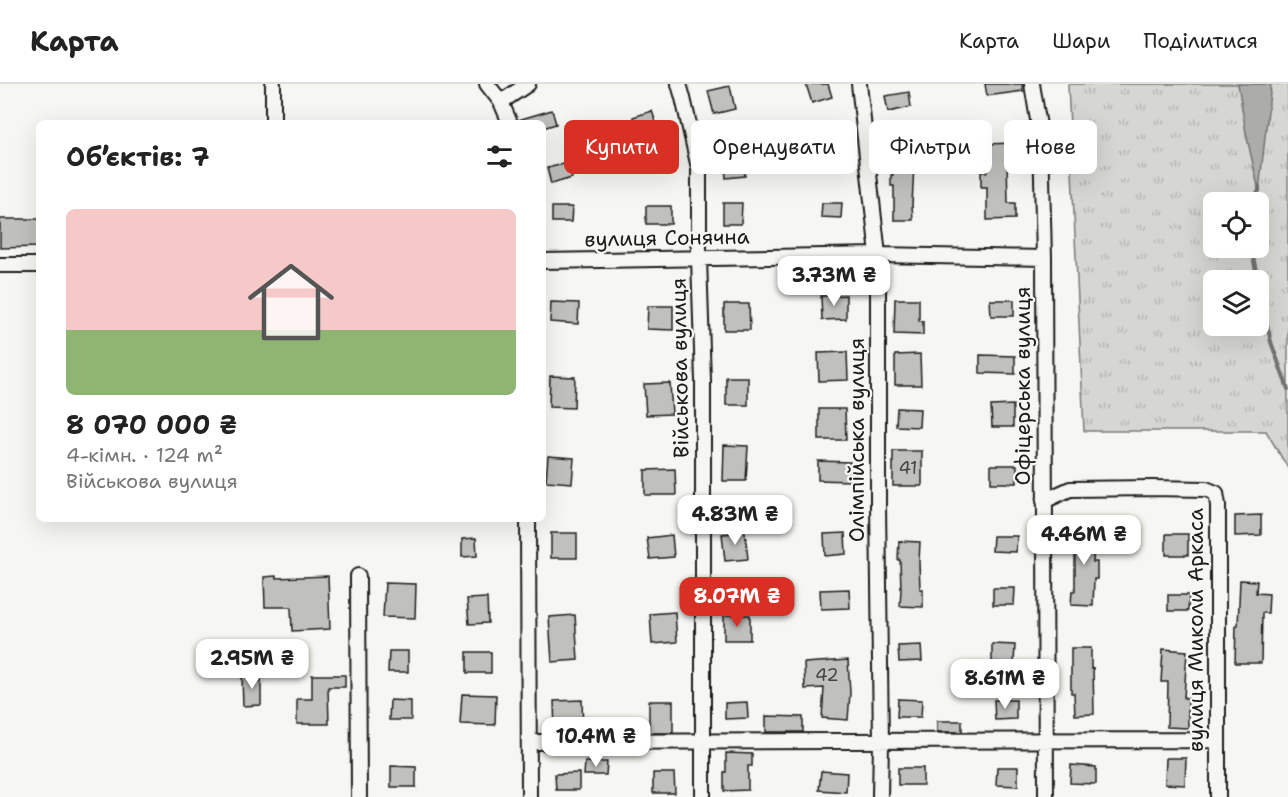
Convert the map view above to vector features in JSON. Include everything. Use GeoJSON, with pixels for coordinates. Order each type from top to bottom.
{"type":"FeatureCollection","features":[{"type":"Feature","properties":{"kind":"street"},"geometry":{"type":"LineString","coordinates":[[273,84],[273,120]]}},
{"type":"Feature","properties":{"kind":"street"},"geometry":{"type":"LineString","coordinates":[[487,84],[501,102],[509,120]]}},
{"type":"Feature","properties":{"kind":"street"},"geometry":{"type":"LineString","coordinates":[[501,102],[528,84]]}},
{"type":"Feature","properties":{"kind":"street","name":"Військова вулиця"},"geometry":{"type":"LineString","coordinates":[[679,84],[699,168],[703,381],[703,797]]}},
{"type":"Feature","properties":{"kind":"street","name":"Олімпійська вулиця"},"geometry":{"type":"LineString","coordinates":[[859,84],[878,255],[880,797]]}},
{"type":"Feature","properties":{"kind":"street","name":"Офіцерська вулиця"},"geometry":{"type":"LineString","coordinates":[[1032,84],[1041,138],[1044,258],[1046,797]]}},
{"type":"Feature","properties":{"kind":"street","name":"вулиця Сонячна"},"geometry":{"type":"LineString","coordinates":[[546,261],[878,255],[1044,258]]}},
{"type":"Feature","properties":{"kind":"street"},"geometry":{"type":"LineString","coordinates":[[0,265],[36,265]]}},
{"type":"Feature","properties":{"kind":"street","name":"вулиця Миколи Аркаса"},"geometry":{"type":"LineString","coordinates":[[1044,501],[1070,489],[1206,489],[1215,493],[1218,505],[1218,797]]}},
{"type":"Feature","properties":{"kind":"street"},"geometry":{"type":"LineString","coordinates":[[528,522],[529,797]]}},
{"type":"Feature","properties":{"kind":"street"},"geometry":{"type":"LineString","coordinates":[[358,576],[359,797]]}},
{"type":"Feature","properties":{"kind":"street"},"geometry":{"type":"LineString","coordinates":[[530,742],[1217,740]]}},
{"type":"Feature","properties":{"kind":"green space"},"geometry":{"type":"Polygon","coordinates":[[[1068,84],[1288,84],[1288,468],[1266,431],[1084,431],[1072,174],[1097,174],[1097,120],[1070,120],[1068,84]]]}},
{"type":"Feature","properties":{"kind":"shaded area"},"geometry":{"type":"Polygon","coordinates":[[[1238,84],[1271,84],[1259,191],[1246,133],[1238,84]]]}},
{"type":"Feature","properties":{"kind":"building"},"geometry":{"type":"Polygon","coordinates":[[[806,84],[828,84],[832,97],[812,103],[806,84]]]}},
{"type":"Feature","properties":{"kind":"building"},"geometry":{"type":"Polygon","coordinates":[[[985,84],[1022,84],[1023,91],[987,96],[985,84]]]}},
{"type":"Feature","properties":{"kind":"building"},"geometry":{"type":"Polygon","coordinates":[[[730,86],[735,109],[714,114],[708,91],[730,86]]]}},
{"type":"Feature","properties":{"kind":"building"},"geometry":{"type":"Polygon","coordinates":[[[909,92],[911,107],[888,112],[885,96],[909,92]]]}},
{"type":"Feature","properties":{"kind":"building"},"geometry":{"type":"Polygon","coordinates":[[[552,110],[556,124],[546,127],[546,120],[518,120],[552,110]]]}},
{"type":"Feature","properties":{"kind":"building"},"geometry":{"type":"Polygon","coordinates":[[[652,111],[655,120],[634,120],[633,117],[652,111]]]}},
{"type":"Feature","properties":{"kind":"building"},"geometry":{"type":"Polygon","coordinates":[[[1004,143],[1004,174],[1007,174],[1008,203],[1015,203],[1015,219],[987,220],[987,187],[981,187],[981,174],[992,174],[992,144],[1004,143]]]}},
{"type":"Feature","properties":{"kind":"building"},"geometry":{"type":"Polygon","coordinates":[[[564,164],[564,174],[571,174],[572,178],[551,184],[547,168],[564,164]]]}},
{"type":"Feature","properties":{"kind":"building"},"geometry":{"type":"Polygon","coordinates":[[[726,174],[745,174],[745,176],[726,178],[726,174]]]}},
{"type":"Feature","properties":{"kind":"building"},"geometry":{"type":"Polygon","coordinates":[[[914,174],[913,220],[894,220],[894,186],[891,186],[891,175],[914,174]]]}},
{"type":"Feature","properties":{"kind":"building"},"geometry":{"type":"Polygon","coordinates":[[[723,203],[742,203],[741,224],[723,224],[723,203]]]}},
{"type":"Feature","properties":{"kind":"building"},"geometry":{"type":"Polygon","coordinates":[[[822,203],[842,203],[841,218],[821,217],[822,203]]]}},
{"type":"Feature","properties":{"kind":"building"},"geometry":{"type":"Polygon","coordinates":[[[646,206],[671,206],[671,224],[646,224],[646,206]]]}},
{"type":"Feature","properties":{"kind":"building"},"geometry":{"type":"Polygon","coordinates":[[[552,207],[572,207],[571,222],[552,222],[552,207]]]}},
{"type":"Feature","properties":{"kind":"building"},"geometry":{"type":"Polygon","coordinates":[[[0,219],[36,219],[36,247],[0,248],[0,219]]]}},
{"type":"Feature","properties":{"kind":"building"},"geometry":{"type":"Polygon","coordinates":[[[846,295],[846,319],[822,320],[821,296],[846,295]]]}},
{"type":"Feature","properties":{"kind":"building"},"geometry":{"type":"Polygon","coordinates":[[[895,299],[919,299],[919,321],[923,321],[923,335],[894,334],[895,299]]]}},
{"type":"Feature","properties":{"kind":"building"},"geometry":{"type":"Polygon","coordinates":[[[990,300],[1014,300],[1014,316],[991,316],[990,300]]]}},
{"type":"Feature","properties":{"kind":"building"},"geometry":{"type":"Polygon","coordinates":[[[551,302],[579,303],[578,324],[550,322],[551,302]]]}},
{"type":"Feature","properties":{"kind":"building"},"geometry":{"type":"Polygon","coordinates":[[[724,304],[749,304],[750,330],[724,330],[724,304]]]}},
{"type":"Feature","properties":{"kind":"building"},"geometry":{"type":"Polygon","coordinates":[[[648,306],[673,306],[673,330],[647,329],[648,306]]]}},
{"type":"Feature","properties":{"kind":"building"},"geometry":{"type":"Polygon","coordinates":[[[847,352],[848,380],[819,381],[818,353],[847,352]]]}},
{"type":"Feature","properties":{"kind":"building"},"geometry":{"type":"Polygon","coordinates":[[[920,354],[921,385],[895,385],[895,355],[920,354]]]}},
{"type":"Feature","properties":{"kind":"building"},"geometry":{"type":"Polygon","coordinates":[[[980,355],[1015,356],[1015,374],[980,373],[980,355]]]}},
{"type":"Feature","properties":{"kind":"building"},"geometry":{"type":"Polygon","coordinates":[[[550,376],[575,377],[574,408],[549,407],[550,376]]]}},
{"type":"Feature","properties":{"kind":"building"},"geometry":{"type":"Polygon","coordinates":[[[726,377],[748,377],[748,405],[726,405],[726,377]]]}},
{"type":"Feature","properties":{"kind":"building"},"geometry":{"type":"Polygon","coordinates":[[[670,383],[672,414],[646,415],[644,384],[670,383]]]}},
{"type":"Feature","properties":{"kind":"building"},"geometry":{"type":"Polygon","coordinates":[[[1013,405],[1013,427],[992,427],[991,406],[1013,405]]]}},
{"type":"Feature","properties":{"kind":"building"},"geometry":{"type":"Polygon","coordinates":[[[897,408],[920,409],[919,427],[896,426],[897,408]]]}},
{"type":"Feature","properties":{"kind":"building"},"geometry":{"type":"Polygon","coordinates":[[[819,409],[845,409],[846,440],[819,440],[819,409]]]}},
{"type":"Feature","properties":{"kind":"building"},"geometry":{"type":"Polygon","coordinates":[[[724,445],[748,446],[746,481],[723,481],[724,445]]]}},
{"type":"Feature","properties":{"kind":"building"},"geometry":{"type":"Polygon","coordinates":[[[893,451],[922,451],[922,486],[893,486],[893,451]]]}},
{"type":"Feature","properties":{"kind":"building"},"geometry":{"type":"Polygon","coordinates":[[[548,456],[574,458],[572,483],[546,481],[548,456]]]}},
{"type":"Feature","properties":{"kind":"building"},"geometry":{"type":"Polygon","coordinates":[[[818,461],[850,462],[850,481],[818,480],[818,461]]]}},
{"type":"Feature","properties":{"kind":"building"},"geometry":{"type":"Polygon","coordinates":[[[991,465],[1017,465],[1017,483],[991,483],[991,465]]]}},
{"type":"Feature","properties":{"kind":"building"},"geometry":{"type":"Polygon","coordinates":[[[675,469],[676,495],[645,495],[645,470],[675,469]]]}},
{"type":"Feature","properties":{"kind":"building"},"geometry":{"type":"Polygon","coordinates":[[[1261,515],[1261,535],[1235,536],[1235,516],[1261,515]]]}},
{"type":"Feature","properties":{"kind":"building"},"geometry":{"type":"Polygon","coordinates":[[[1072,528],[1095,529],[1093,562],[1097,562],[1097,579],[1094,579],[1093,606],[1071,605],[1072,591],[1075,591],[1075,551],[1071,550],[1072,528]]]}},
{"type":"Feature","properties":{"kind":"building"},"geometry":{"type":"Polygon","coordinates":[[[745,532],[748,559],[725,561],[722,534],[745,532]]]}},
{"type":"Feature","properties":{"kind":"building"},"geometry":{"type":"Polygon","coordinates":[[[551,533],[577,533],[577,558],[551,558],[551,533]]]}},
{"type":"Feature","properties":{"kind":"building"},"geometry":{"type":"Polygon","coordinates":[[[845,533],[846,554],[825,556],[824,534],[845,533]]]}},
{"type":"Feature","properties":{"kind":"building"},"geometry":{"type":"Polygon","coordinates":[[[1166,534],[1188,534],[1188,555],[1166,555],[1166,534]]]}},
{"type":"Feature","properties":{"kind":"building"},"geometry":{"type":"Polygon","coordinates":[[[672,535],[674,557],[650,559],[647,538],[672,535]]]}},
{"type":"Feature","properties":{"kind":"building"},"geometry":{"type":"Polygon","coordinates":[[[993,536],[1017,536],[1016,552],[992,551],[993,536]]]}},
{"type":"Feature","properties":{"kind":"building"},"geometry":{"type":"Polygon","coordinates":[[[476,538],[477,556],[462,557],[462,539],[476,538]]]}},
{"type":"Feature","properties":{"kind":"building"},"geometry":{"type":"Polygon","coordinates":[[[899,541],[920,542],[920,589],[923,589],[923,607],[900,606],[899,541]]]}},
{"type":"Feature","properties":{"kind":"building"},"geometry":{"type":"Polygon","coordinates":[[[276,576],[276,578],[328,576],[330,629],[292,631],[291,607],[265,607],[264,577],[276,576]]]}},
{"type":"Feature","properties":{"kind":"building"},"geometry":{"type":"Polygon","coordinates":[[[1240,580],[1257,581],[1256,593],[1269,594],[1268,613],[1262,613],[1261,663],[1235,663],[1240,580]]]}},
{"type":"Feature","properties":{"kind":"building"},"geometry":{"type":"Polygon","coordinates":[[[385,583],[416,584],[415,618],[383,617],[385,583]]]}},
{"type":"Feature","properties":{"kind":"building"},"geometry":{"type":"Polygon","coordinates":[[[993,588],[1015,588],[1014,605],[993,605],[993,588]]]}},
{"type":"Feature","properties":{"kind":"building"},"geometry":{"type":"Polygon","coordinates":[[[849,589],[850,608],[821,609],[820,590],[849,589]]]}},
{"type":"Feature","properties":{"kind":"building"},"geometry":{"type":"Polygon","coordinates":[[[1168,595],[1189,595],[1188,611],[1168,611],[1168,595]]]}},
{"type":"Feature","properties":{"kind":"building"},"geometry":{"type":"Polygon","coordinates":[[[487,598],[488,623],[469,624],[467,599],[487,598]]]}},
{"type":"Feature","properties":{"kind":"building"},"geometry":{"type":"Polygon","coordinates":[[[675,612],[677,642],[652,644],[650,614],[675,612]]]}},
{"type":"Feature","properties":{"kind":"building"},"geometry":{"type":"Polygon","coordinates":[[[575,615],[578,660],[552,662],[549,617],[575,615]]]}},
{"type":"Feature","properties":{"kind":"building"},"geometry":{"type":"Polygon","coordinates":[[[724,615],[750,615],[750,640],[724,640],[724,615]]]}},
{"type":"Feature","properties":{"kind":"building"},"geometry":{"type":"Polygon","coordinates":[[[992,644],[1015,645],[1014,663],[992,662],[992,644]]]}},
{"type":"Feature","properties":{"kind":"building"},"geometry":{"type":"Polygon","coordinates":[[[921,645],[922,661],[899,662],[898,646],[921,645]]]}},
{"type":"Feature","properties":{"kind":"building"},"geometry":{"type":"Polygon","coordinates":[[[1071,648],[1091,648],[1094,714],[1075,715],[1074,693],[1071,693],[1071,648]]]}},
{"type":"Feature","properties":{"kind":"building"},"geometry":{"type":"Polygon","coordinates":[[[1163,649],[1187,651],[1184,698],[1188,698],[1188,728],[1167,727],[1168,682],[1161,682],[1163,649]]]}},
{"type":"Feature","properties":{"kind":"building"},"geometry":{"type":"Polygon","coordinates":[[[389,651],[408,651],[408,672],[388,672],[389,651]]]}},
{"type":"Feature","properties":{"kind":"building"},"geometry":{"type":"Polygon","coordinates":[[[467,652],[491,652],[491,673],[467,673],[467,652]]]}},
{"type":"Feature","properties":{"kind":"building"},"geometry":{"type":"Polygon","coordinates":[[[848,660],[850,693],[848,720],[822,718],[824,688],[805,689],[804,663],[848,660]]]}},
{"type":"Feature","properties":{"kind":"building"},"geometry":{"type":"Polygon","coordinates":[[[261,675],[261,705],[243,706],[242,676],[261,675]]]}},
{"type":"Feature","properties":{"kind":"building"},"geometry":{"type":"Polygon","coordinates":[[[312,675],[345,675],[345,687],[328,687],[329,724],[297,724],[297,699],[312,699],[312,675]]]}},
{"type":"Feature","properties":{"kind":"building"},"geometry":{"type":"Polygon","coordinates":[[[462,694],[496,695],[495,725],[460,724],[462,694]]]}},
{"type":"Feature","properties":{"kind":"building"},"geometry":{"type":"Polygon","coordinates":[[[898,699],[922,700],[921,717],[897,717],[898,699]]]}},
{"type":"Feature","properties":{"kind":"building"},"geometry":{"type":"Polygon","coordinates":[[[390,700],[411,701],[411,720],[389,720],[390,700]]]}},
{"type":"Feature","properties":{"kind":"building"},"geometry":{"type":"Polygon","coordinates":[[[582,700],[583,733],[555,733],[554,701],[582,700]]]}},
{"type":"Feature","properties":{"kind":"building"},"geometry":{"type":"Polygon","coordinates":[[[994,700],[1016,700],[1016,719],[995,720],[994,700]]]}},
{"type":"Feature","properties":{"kind":"building"},"geometry":{"type":"Polygon","coordinates":[[[649,701],[673,701],[673,733],[649,733],[649,701]]]}},
{"type":"Feature","properties":{"kind":"building"},"geometry":{"type":"Polygon","coordinates":[[[747,702],[748,718],[725,719],[725,703],[747,702]]]}},
{"type":"Feature","properties":{"kind":"building"},"geometry":{"type":"Polygon","coordinates":[[[766,716],[803,717],[803,732],[766,732],[766,716]]]}},
{"type":"Feature","properties":{"kind":"building"},"geometry":{"type":"Polygon","coordinates":[[[937,721],[962,721],[962,732],[937,732],[937,721]]]}},
{"type":"Feature","properties":{"kind":"building"},"geometry":{"type":"Polygon","coordinates":[[[726,753],[752,754],[752,766],[748,766],[748,790],[724,791],[726,753]]]}},
{"type":"Feature","properties":{"kind":"building"},"geometry":{"type":"Polygon","coordinates":[[[1166,758],[1186,758],[1185,785],[1165,784],[1166,758]]]}},
{"type":"Feature","properties":{"kind":"building"},"geometry":{"type":"Polygon","coordinates":[[[585,762],[607,762],[606,775],[584,775],[585,762]]]}},
{"type":"Feature","properties":{"kind":"building"},"geometry":{"type":"Polygon","coordinates":[[[1071,765],[1096,767],[1096,784],[1070,783],[1071,765]]]}},
{"type":"Feature","properties":{"kind":"building"},"geometry":{"type":"Polygon","coordinates":[[[391,766],[416,767],[416,787],[391,787],[391,766]]]}},
{"type":"Feature","properties":{"kind":"building"},"geometry":{"type":"Polygon","coordinates":[[[997,767],[1018,767],[1018,786],[996,785],[997,767]]]}},
{"type":"Feature","properties":{"kind":"building"},"geometry":{"type":"Polygon","coordinates":[[[898,768],[923,768],[923,785],[898,785],[898,768]]]}},
{"type":"Feature","properties":{"kind":"building"},"geometry":{"type":"Polygon","coordinates":[[[821,771],[847,773],[846,792],[819,790],[821,771]]]}},
{"type":"Feature","properties":{"kind":"building"},"geometry":{"type":"Polygon","coordinates":[[[579,773],[579,790],[556,790],[555,774],[579,773]]]}},
{"type":"Feature","properties":{"kind":"building"},"geometry":{"type":"Polygon","coordinates":[[[653,773],[674,773],[675,793],[653,793],[653,773]]]}},
{"type":"Feature","properties":{"kind":"waterway"},"geometry":{"type":"LineString","coordinates":[[1258,192],[1259,186]]}},
{"type":"Feature","properties":{"kind":"waterway"},"geometry":{"type":"LineString","coordinates":[[1253,258],[1256,270]]}},
{"type":"Feature","properties":{"kind":"waterway"},"geometry":{"type":"LineString","coordinates":[[1269,333],[1288,389]]}}]}
